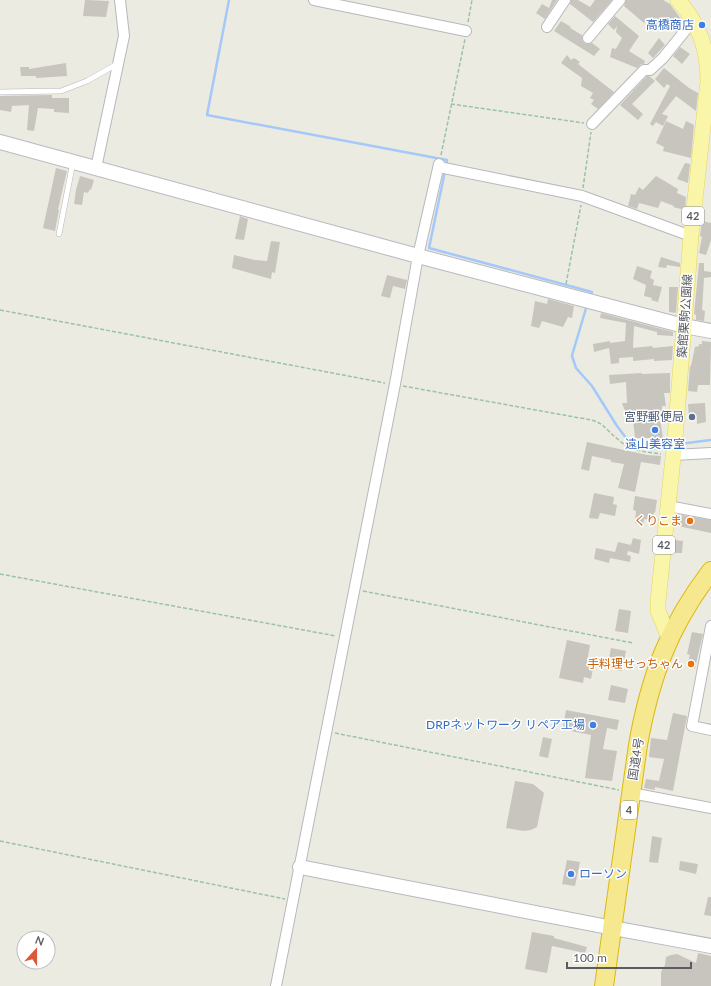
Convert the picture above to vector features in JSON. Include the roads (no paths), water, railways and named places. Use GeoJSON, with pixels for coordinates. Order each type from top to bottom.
{"type":"FeatureCollection","features":[{"type":"Feature","properties":{"kind":"highway","name":"国道4号"},"geometry":{"type":"LineString","coordinates":[[604,986],[644,709],[669,638],[685,609],[711,571]]}},
{"type":"Feature","properties":{"kind":"main road","name":"築館栗駒公園線"},"geometry":{"type":"LineString","coordinates":[[669,638],[658,611],[658,602],[674,448],[691,236],[708,81],[705,40],[678,0]]}},
{"type":"Feature","properties":{"kind":"street"},"geometry":{"type":"LineString","coordinates":[[96,168],[124,36],[120,0]]}},
{"type":"Feature","properties":{"kind":"street"},"geometry":{"type":"LineString","coordinates":[[314,0],[466,31]]}},
{"type":"Feature","properties":{"kind":"street"},"geometry":{"type":"LineString","coordinates":[[547,27],[565,0]]}},
{"type":"Feature","properties":{"kind":"street"},"geometry":{"type":"LineString","coordinates":[[588,38],[620,0]]}},
{"type":"Feature","properties":{"kind":"street"},"geometry":{"type":"LineString","coordinates":[[592,124],[644,70],[650,70],[663,58],[693,21]]}},
{"type":"Feature","properties":{"kind":"street"},"geometry":{"type":"LineString","coordinates":[[0,142],[418,256],[711,332]]}},
{"type":"Feature","properties":{"kind":"street"},"geometry":{"type":"LineString","coordinates":[[276,986],[346,638],[418,256],[439,166],[451,170],[582,196],[691,236]]}},
{"type":"Feature","properties":{"kind":"street"},"geometry":{"type":"LineString","coordinates":[[674,448],[711,453]]}},
{"type":"Feature","properties":{"kind":"street"},"geometry":{"type":"LineString","coordinates":[[668,506],[711,514]]}},
{"type":"Feature","properties":{"kind":"street"},"geometry":{"type":"LineString","coordinates":[[711,626],[692,726],[711,730]]}},
{"type":"Feature","properties":{"kind":"street"},"geometry":{"type":"LineString","coordinates":[[631,793],[711,808]]}},
{"type":"Feature","properties":{"kind":"street"},"geometry":{"type":"LineString","coordinates":[[300,867],[711,946]]}},
{"type":"Feature","properties":{"kind":"lane"},"geometry":{"type":"LineString","coordinates":[[0,92],[62,91],[87,81],[118,64]]}},
{"type":"Feature","properties":{"kind":"lane"},"geometry":{"type":"LineString","coordinates":[[59,234],[73,162]]}},
{"type":"Feature","properties":{"kind":"waterway"},"geometry":{"type":"LineString","coordinates":[[229,0],[207,115],[447,160],[446,167]]}},
{"type":"Feature","properties":{"kind":"waterway"},"geometry":{"type":"LineString","coordinates":[[445,171],[429,248],[592,292],[590,296]]}},
{"type":"Feature","properties":{"kind":"waterway"},"geometry":{"type":"LineString","coordinates":[[587,305],[572,356],[576,368],[592,386],[617,426],[633,447],[656,448],[670,445]]}},
{"type":"Feature","properties":{"kind":"waterway"},"geometry":{"type":"LineString","coordinates":[[679,444],[711,440]]}},
{"type":"Feature","properties":{"kind":"place","name":"高橋商店"},"geometry":{"type":"Point","coordinates":[702,25]}},
{"type":"Feature","properties":{"kind":"place","name":"宮野郵便局"},"geometry":{"type":"Point","coordinates":[692,417]}},
{"type":"Feature","properties":{"kind":"place","name":"遠山美容室"},"geometry":{"type":"Point","coordinates":[655,430]}},
{"type":"Feature","properties":{"kind":"place","name":"くりこま"},"geometry":{"type":"Point","coordinates":[690,521]}},
{"type":"Feature","properties":{"kind":"place","name":"手料理せっちゃん"},"geometry":{"type":"Point","coordinates":[691,664]}},
{"type":"Feature","properties":{"kind":"place","name":"DRPネットワーク リペア工場"},"geometry":{"type":"Point","coordinates":[593,725]}},
{"type":"Feature","properties":{"kind":"place","name":"ローソン"},"geometry":{"type":"Point","coordinates":[571,874]}}]}
